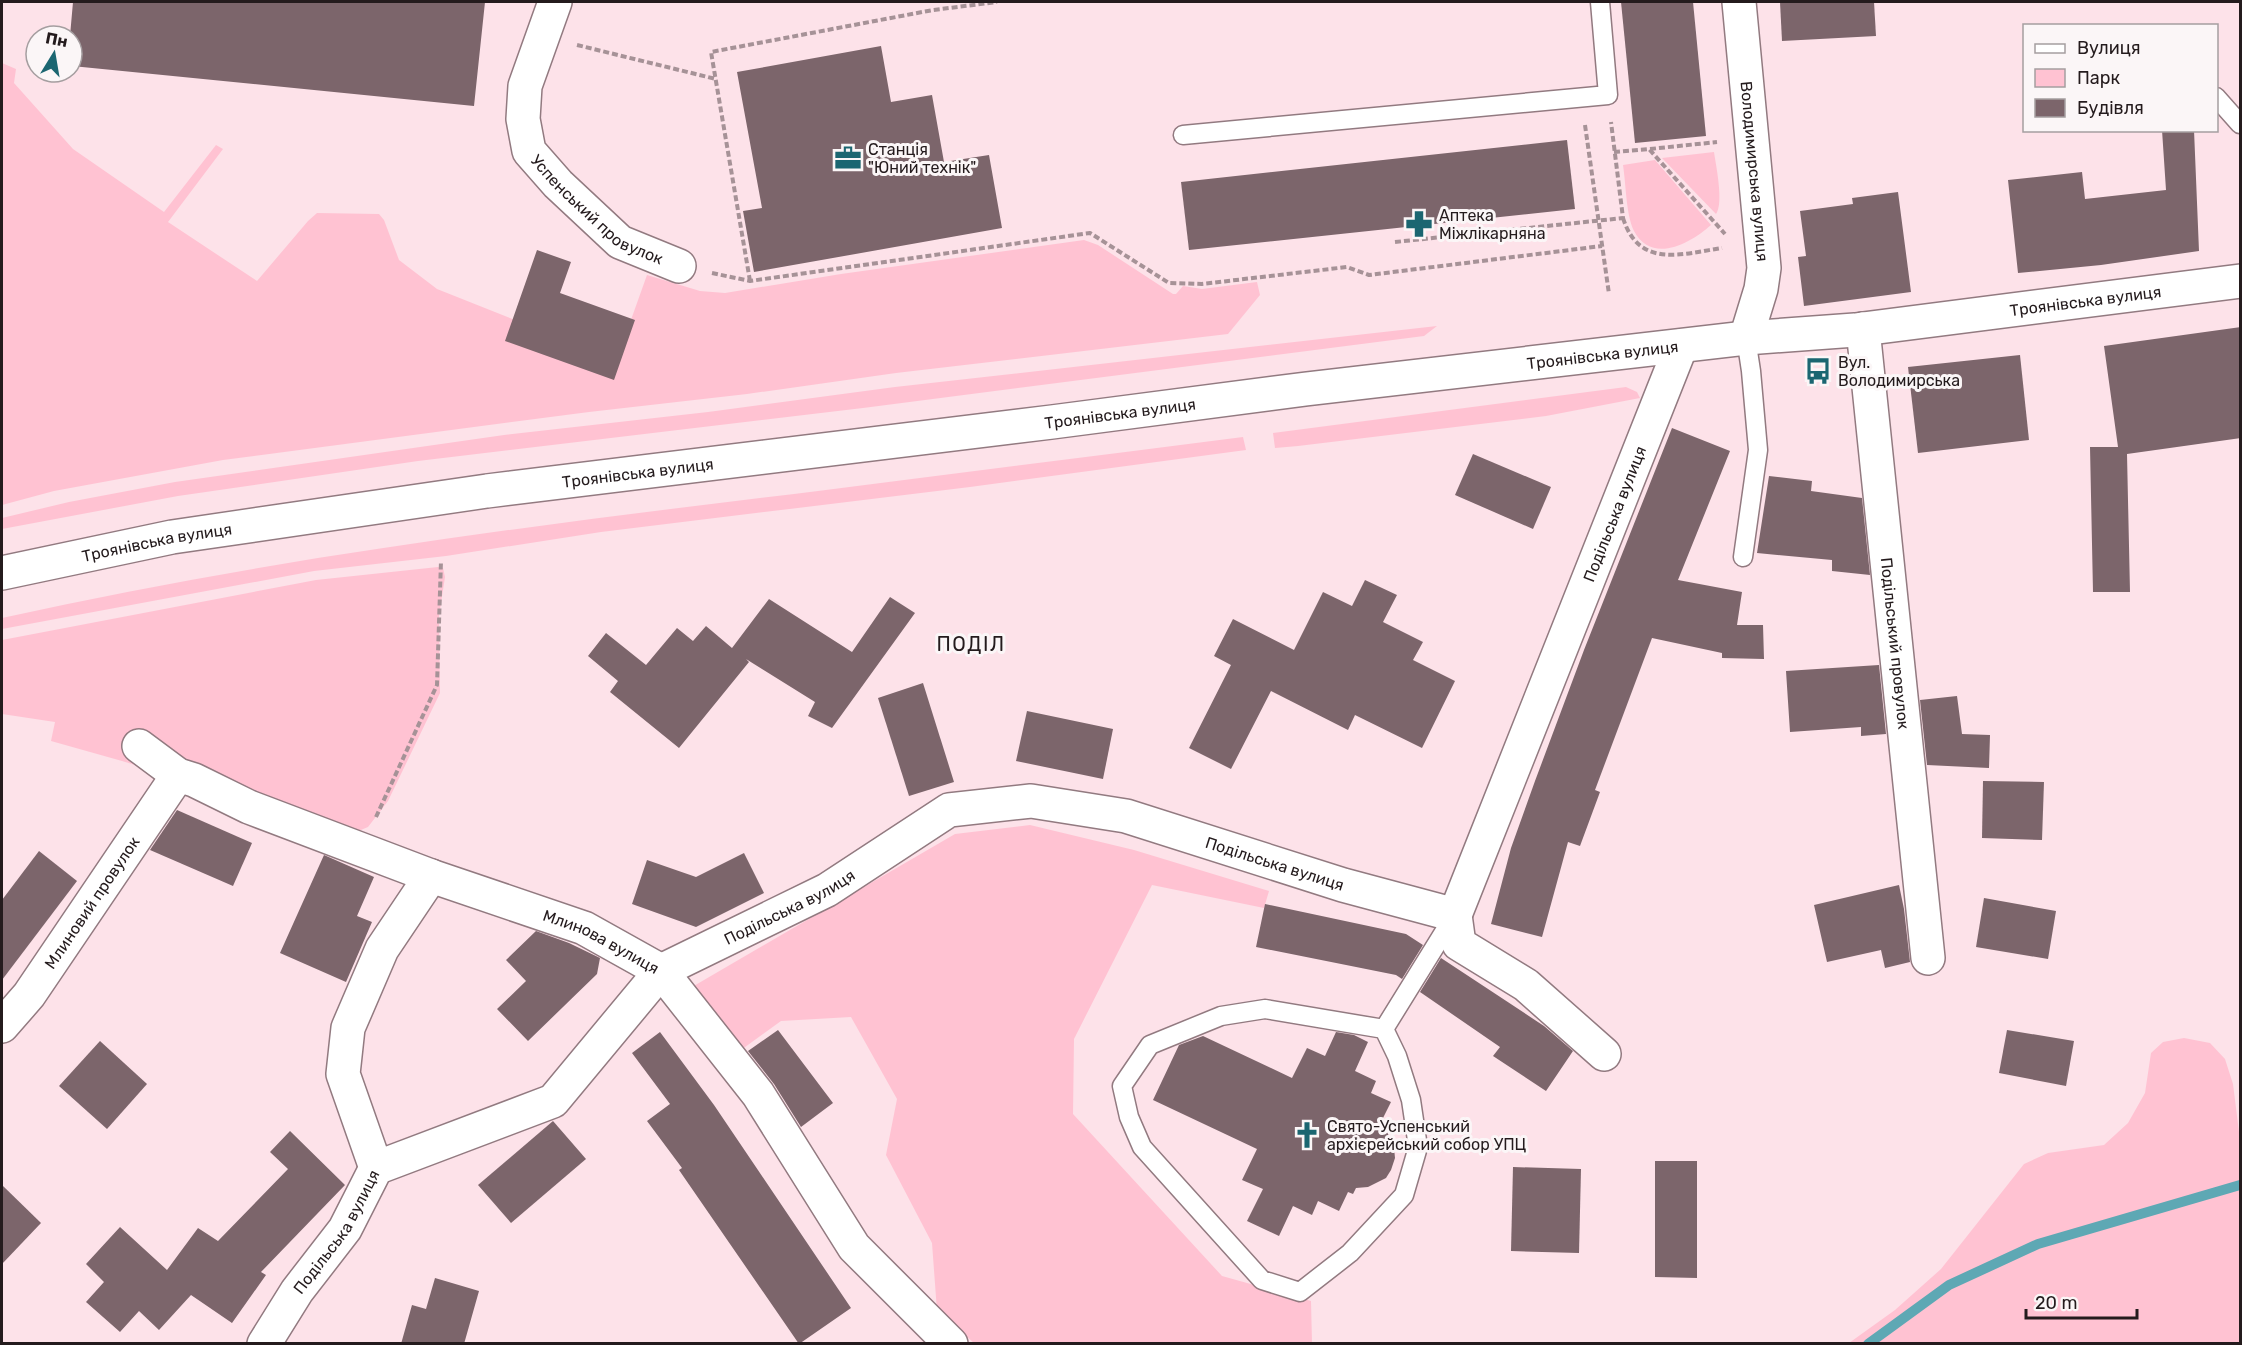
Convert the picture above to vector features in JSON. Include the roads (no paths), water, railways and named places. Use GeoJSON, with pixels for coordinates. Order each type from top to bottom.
{"type":"FeatureCollection","features":[{"type":"Feature","properties":{"kind":"street","name":"Успенський провулок"},"geometry":{"type":"LineString","coordinates":[[555,2],[525,86],[523,119],[530,151],[558,184],[620,242],[679,266]]}},
{"type":"Feature","properties":{"kind":"street","name":"Володимирська вулиця"},"geometry":{"type":"LineString","coordinates":[[1739,2],[1764,268],[1761,288],[1746,338]]}},
{"type":"Feature","properties":{"kind":"street","name":"Троянівська вулиця"},"geometry":{"type":"LineString","coordinates":[[2,573],[172,537],[446,496],[1306,389],[1746,338],[1863,329],[2241,281]]}},
{"type":"Feature","properties":{"kind":"street","name":"Подільський провулок"},"geometry":{"type":"LineString","coordinates":[[1863,329],[1928,958]]}},
{"type":"Feature","properties":{"kind":"street","name":"Подільська вулиця"},"geometry":{"type":"LineString","coordinates":[[264,1344],[297,1291],[345,1228],[376,1168],[553,1101],[661,971],[827,890],[949,810],[1031,801],[1126,816],[1343,885],[1455,915],[1681,346]]}},
{"type":"Feature","properties":{"kind":"street","name":"Млинова вулиця"},"geometry":{"type":"LineString","coordinates":[[139,746],[178,775],[194,780],[249,807],[430,876],[584,928],[661,971],[758,1094],[854,1247],[951,1344]]}},
{"type":"Feature","properties":{"kind":"street","name":"Млиновий провулок"},"geometry":{"type":"LineString","coordinates":[[2,1026],[29,994],[178,775]]}},
{"type":"Feature","properties":{"kind":"street"},"geometry":{"type":"LineString","coordinates":[[376,1168],[343,1074],[348,1028],[382,949],[430,876]]}},
{"type":"Feature","properties":{"kind":"street"},"geometry":{"type":"LineString","coordinates":[[1455,915],[1459,944],[1526,985],[1604,1054]]}},
{"type":"Feature","properties":{"kind":"lane"},"geometry":{"type":"LineString","coordinates":[[1183,135],[1608,95],[1600,2]]}},
{"type":"Feature","properties":{"kind":"lane"},"geometry":{"type":"LineString","coordinates":[[2218,99],[2241,124]]}},
{"type":"Feature","properties":{"kind":"lane"},"geometry":{"type":"LineString","coordinates":[[1743,557],[1758,450],[1746,338]]}},
{"type":"Feature","properties":{"kind":"lane"},"geometry":{"type":"LineString","coordinates":[[1384,1029],[1455,915]]}},
{"type":"Feature","properties":{"kind":"lane"},"geometry":{"type":"LineString","coordinates":[[1265,1009],[1384,1029],[1397,1056],[1411,1100],[1418,1147],[1404,1195],[1350,1253],[1300,1292],[1262,1280],[1142,1147],[1129,1117],[1122,1086],[1150,1045],[1221,1016],[1265,1009]]}},
{"type":"Feature","properties":{"kind":"waterway"},"geometry":{"type":"LineString","coordinates":[[1868,1344],[1949,1285],[2038,1244],[2240,1185]]}},
{"type":"Feature","properties":{"kind":"place","name":"Станція \"Юний технік\""},"geometry":{"type":"Point","coordinates":[848,158]}},
{"type":"Feature","properties":{"kind":"place","name":"Аптека Міжлікарняна"},"geometry":{"type":"Point","coordinates":[1419,224]}},
{"type":"Feature","properties":{"kind":"place","name":"Вул. Володимирська"},"geometry":{"type":"Point","coordinates":[1818,371]}},
{"type":"Feature","properties":{"kind":"place","name":"Свято-Успенський архієрейський собор УПЦ"},"geometry":{"type":"Point","coordinates":[1307,1135]}},
{"type":"Feature","properties":{"kind":"district","name":"ПОДІЛ"},"geometry":{"type":"Point","coordinates":[971,644]}}]}
